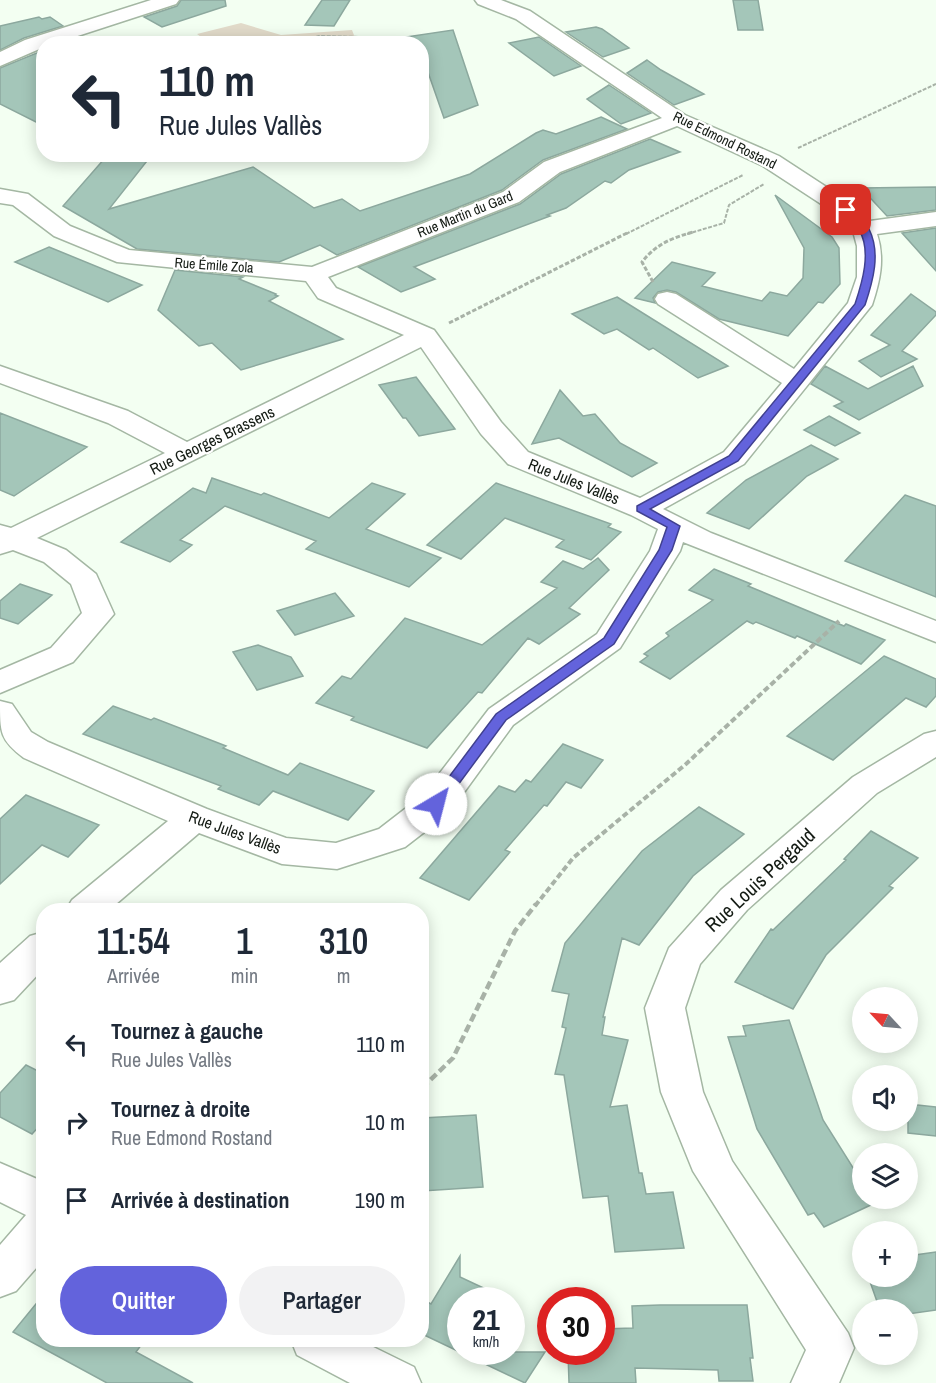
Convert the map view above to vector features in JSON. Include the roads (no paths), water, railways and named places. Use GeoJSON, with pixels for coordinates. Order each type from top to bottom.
{"type":"FeatureCollection","features":[{"type":"Feature","properties":{"kind":"street"},"geometry":{"type":"LineString","coordinates":[[57,36],[170,0]]}},
{"type":"Feature","properties":{"kind":"street","name":"Rue Edmond Rostand"},"geometry":{"type":"LineString","coordinates":[[484,0],[523,8],[678,119],[771,161],[846,210],[864,229]]}},
{"type":"Feature","properties":{"kind":"street"},"geometry":{"type":"LineString","coordinates":[[0,60],[36,43]]}},
{"type":"Feature","properties":{"kind":"street","name":"Rue Martin du Gard"},"geometry":{"type":"LineString","coordinates":[[314,274],[511,197],[552,166],[678,119]]}},
{"type":"Feature","properties":{"kind":"street","name":"Rue Émile Zola"},"geometry":{"type":"LineString","coordinates":[[0,196],[20,199],[62,231],[125,257],[314,274]]}},
{"type":"Feature","properties":{"kind":"street"},"geometry":{"type":"LineString","coordinates":[[641,509],[734,458],[860,305],[869,278],[869,246],[864,229],[936,219]]}},
{"type":"Feature","properties":{"kind":"street"},"geometry":{"type":"LineString","coordinates":[[314,274],[327,293],[425,335]]}},
{"type":"Feature","properties":{"kind":"street"},"geometry":{"type":"LineString","coordinates":[[667,299],[797,381]]}},
{"type":"Feature","properties":{"kind":"street","name":"Rue Georges Brassens"},"geometry":{"type":"LineString","coordinates":[[4,540],[187,453],[425,335]]}},
{"type":"Feature","properties":{"kind":"street","name":"Rue Jules Vallès"},"geometry":{"type":"LineString","coordinates":[[0,712],[19,740],[36,750],[194,818],[282,851],[336,856],[392,838],[436,804],[501,717],[609,641],[665,550],[674,526],[641,509],[518,458],[491,428],[425,335]]}},
{"type":"Feature","properties":{"kind":"street"},"geometry":{"type":"LineString","coordinates":[[0,374],[118,417],[187,453]]}},
{"type":"Feature","properties":{"kind":"street"},"geometry":{"type":"LineString","coordinates":[[674,526],[700,539],[936,632]]}},
{"type":"Feature","properties":{"kind":"street"},"geometry":{"type":"LineString","coordinates":[[0,683],[62,655],[98,614],[85,579],[54,556],[4,540]]}},
{"type":"Feature","properties":{"kind":"street","name":"Rue Louis Pergaud"},"geometry":{"type":"LineString","coordinates":[[815,1383],[831,1348],[774,1257],[715,1171],[682,1092],[665,1008],[683,958],[734,900],[865,785],[936,742]]}},
{"type":"Feature","properties":{"kind":"street"},"geometry":{"type":"LineString","coordinates":[[93,903],[194,818]]}},
{"type":"Feature","properties":{"kind":"street"},"geometry":{"type":"LineString","coordinates":[[0,989],[19,967],[36,953]]}},
{"type":"Feature","properties":{"kind":"street"},"geometry":{"type":"LineString","coordinates":[[0,1181],[36,1199]]}},
{"type":"Feature","properties":{"kind":"street"},"geometry":{"type":"LineString","coordinates":[[0,1277],[36,1235]]}},
{"type":"Feature","properties":{"kind":"street"},"geometry":{"type":"LineString","coordinates":[[328,1347],[397,1383]]}}]}
